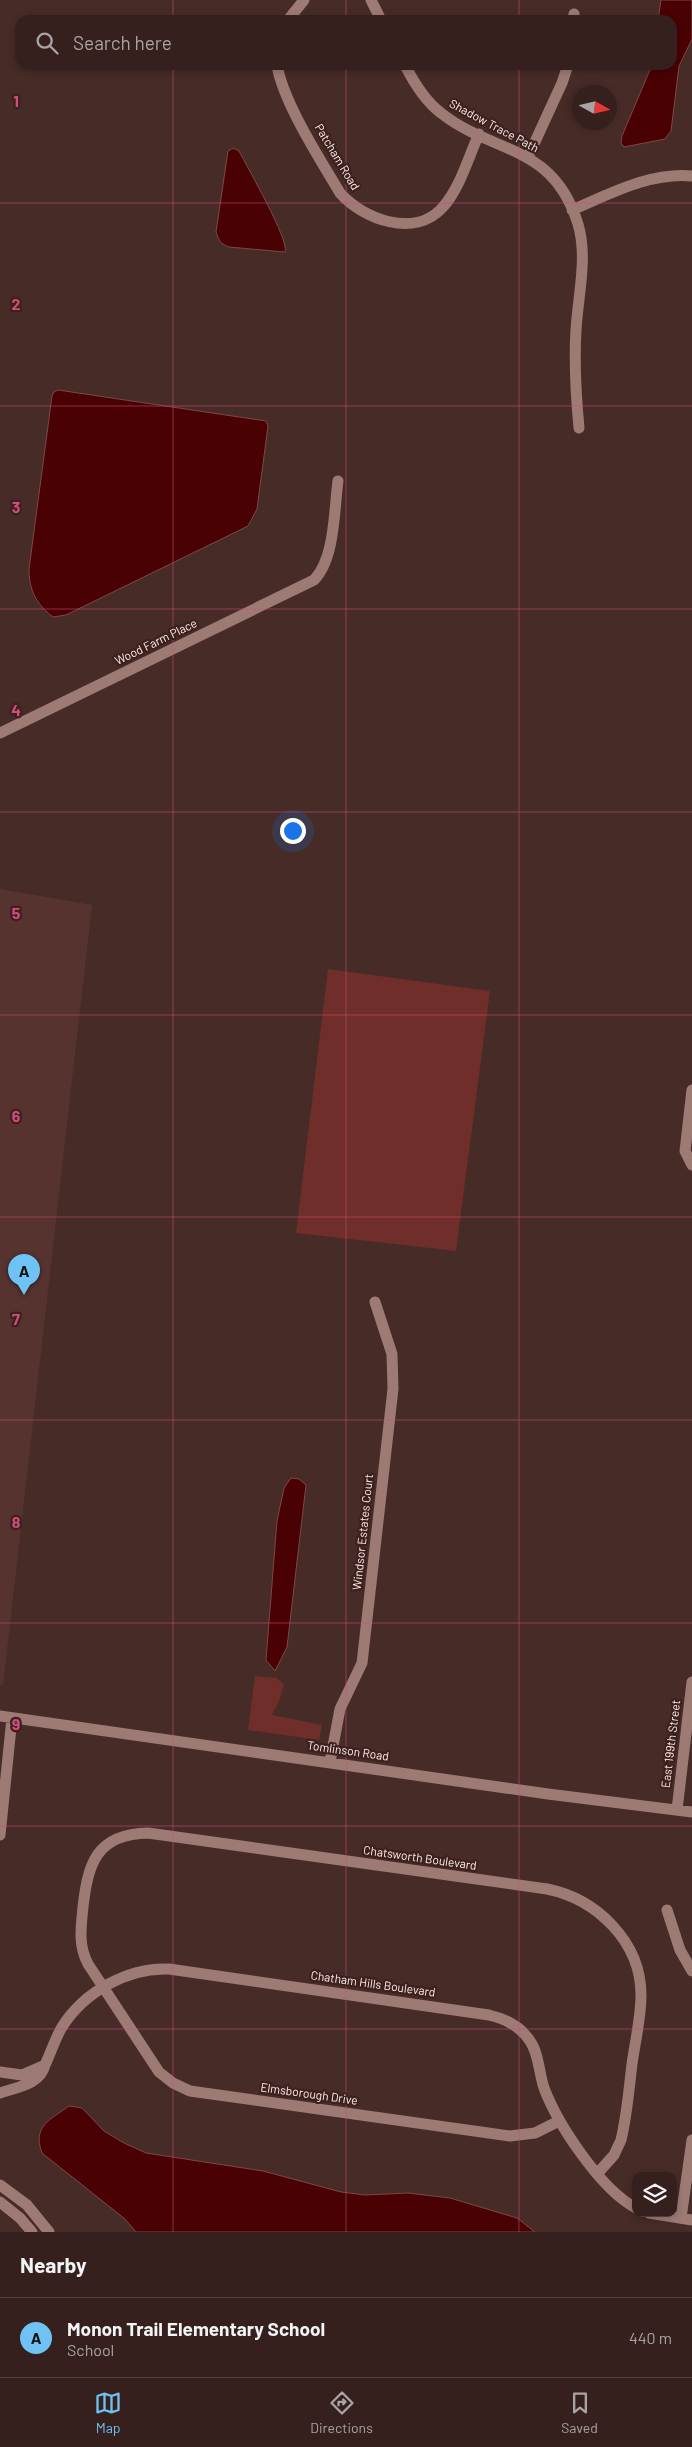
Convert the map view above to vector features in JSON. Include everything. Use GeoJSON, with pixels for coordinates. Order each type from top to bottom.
{"type":"FeatureCollection","features":[{"type":"Feature","properties":{"kind":"street"},"geometry":{"type":"LineString","coordinates":[[292,15],[304,0]]}},
{"type":"Feature","properties":{"kind":"street"},"geometry":{"type":"LineString","coordinates":[[370,0],[378,15]]}},
{"type":"Feature","properties":{"kind":"street","name":"Patcham Road"},"geometry":{"type":"LineString","coordinates":[[279,70],[280,79],[288,99],[340,193],[352,205],[380,219],[394,223],[411,223],[422,221],[441,209],[451,196],[479,134]]}},
{"type":"Feature","properties":{"kind":"street","name":"Shadow Trace Path"},"geometry":{"type":"LineString","coordinates":[[408,70],[417,88],[435,108],[454,122],[528,157],[558,184],[572,210],[583,250],[576,331],[576,401],[579,428]]}},
{"type":"Feature","properties":{"kind":"street"},"geometry":{"type":"LineString","coordinates":[[528,157],[562,84],[566,70]]}},
{"type":"Feature","properties":{"kind":"street"},"geometry":{"type":"LineString","coordinates":[[572,210],[646,181],[669,176],[692,176]]}},
{"type":"Feature","properties":{"kind":"street","name":"Wood Farm Place"},"geometry":{"type":"LineString","coordinates":[[0,733],[314,580],[321,572],[328,554],[338,481]]}},
{"type":"Feature","properties":{"kind":"street"},"geometry":{"type":"LineString","coordinates":[[692,1090],[685,1151],[692,1165]]}},
{"type":"Feature","properties":{"kind":"street","name":"Windsor Estates Court"},"geometry":{"type":"LineString","coordinates":[[330,1762],[340,1709],[362,1663],[393,1389],[392,1354],[375,1302]]}},
{"type":"Feature","properties":{"kind":"street","name":"East 199th Street"},"geometry":{"type":"LineString","coordinates":[[677,1810],[692,1682]]}},
{"type":"Feature","properties":{"kind":"street"},"geometry":{"type":"LineString","coordinates":[[0,1834],[6,1717]]}},
{"type":"Feature","properties":{"kind":"street","name":"Tomlinson Road"},"geometry":{"type":"LineString","coordinates":[[6,1717],[548,1794],[692,1812]]}},
{"type":"Feature","properties":{"kind":"street","name":"Chatsworth Boulevard"},"geometry":{"type":"LineString","coordinates":[[103,1988],[88,1964],[81,1944],[88,1873],[95,1858],[109,1844],[120,1837],[134,1834],[155,1834],[548,1889],[573,1896],[600,1913],[623,1939],[634,1962],[641,1996],[622,2140],[614,2155],[598,2174]]}},
{"type":"Feature","properties":{"kind":"street"},"geometry":{"type":"LineString","coordinates":[[667,1910],[680,1950],[692,1971]]}},
{"type":"Feature","properties":{"kind":"street","name":"Chatham Hills Boulevard"},"geometry":{"type":"LineString","coordinates":[[0,2093],[36,2080],[43,2075],[66,2022],[82,2003],[103,1988],[133,1974],[169,1969],[496,2016],[512,2024],[530,2040],[544,2088],[559,2121],[612,2191],[632,2205]]}},
{"type":"Feature","properties":{"kind":"street","name":"Elmsborough Drive"},"geometry":{"type":"LineString","coordinates":[[103,1988],[159,2072],[173,2083],[190,2091],[510,2136],[535,2133],[559,2121]]}},
{"type":"Feature","properties":{"kind":"street"},"geometry":{"type":"LineString","coordinates":[[0,2072],[22,2075],[46,2065]]}},
{"type":"Feature","properties":{"kind":"street"},"geometry":{"type":"LineString","coordinates":[[686,2219],[692,2140]]}},
{"type":"Feature","properties":{"kind":"street"},"geometry":{"type":"LineString","coordinates":[[0,2185],[26,2205],[49,2232]]}},
{"type":"Feature","properties":{"kind":"street"},"geometry":{"type":"LineString","coordinates":[[0,2202],[20,2218],[32,2232]]}},
{"type":"Feature","properties":{"kind":"shaded area"},"geometry":{"type":"Polygon","coordinates":[[[661,0],[692,0],[692,39],[679,66],[671,131],[665,139],[624,147],[621,143],[622,136],[650,70],[677,70],[677,15],[659,15],[661,0]]]}},
{"type":"Feature","properties":{"kind":"shaded area"},"geometry":{"type":"Polygon","coordinates":[[[233,148],[239,151],[267,203],[281,234],[285,245],[285,252],[229,247],[218,238],[216,232],[228,151],[233,148]]]}},
{"type":"Feature","properties":{"kind":"shaded area"},"geometry":{"type":"Polygon","coordinates":[[[58,390],[266,421],[268,426],[257,509],[248,526],[66,615],[53,617],[38,602],[32,590],[29,569],[52,396],[58,390]]]}},
{"type":"Feature","properties":{"kind":"shaded area"},"geometry":{"type":"Polygon","coordinates":[[[0,889],[92,905],[3,1685],[0,1685],[0,889]]]}},
{"type":"Feature","properties":{"kind":"shaded area"},"geometry":{"type":"Polygon","coordinates":[[[328,969],[490,991],[456,1251],[296,1233],[328,969]]]}},
{"type":"Feature","properties":{"kind":"shaded area"},"geometry":{"type":"Polygon","coordinates":[[[291,1478],[299,1479],[306,1485],[287,1647],[275,1671],[266,1660],[277,1521],[284,1488],[291,1478]]]}},
{"type":"Feature","properties":{"kind":"shaded area"},"geometry":{"type":"Polygon","coordinates":[[[255,1676],[276,1678],[284,1684],[272,1715],[322,1725],[319,1740],[248,1730],[255,1676]]]}},
{"type":"Feature","properties":{"kind":"shaded area"},"geometry":{"type":"Polygon","coordinates":[[[69,2106],[82,2108],[104,2131],[146,2153],[263,2171],[341,2192],[365,2195],[408,2193],[450,2198],[517,2218],[535,2232],[136,2232],[125,2219],[42,2153],[39,2136],[41,2130],[49,2120],[69,2106]]]}},
{"type":"Feature","properties":{"kind":"place","name":"Monon Trail Elementary School"},"geometry":{"type":"Point","coordinates":[24,1295]}}]}
